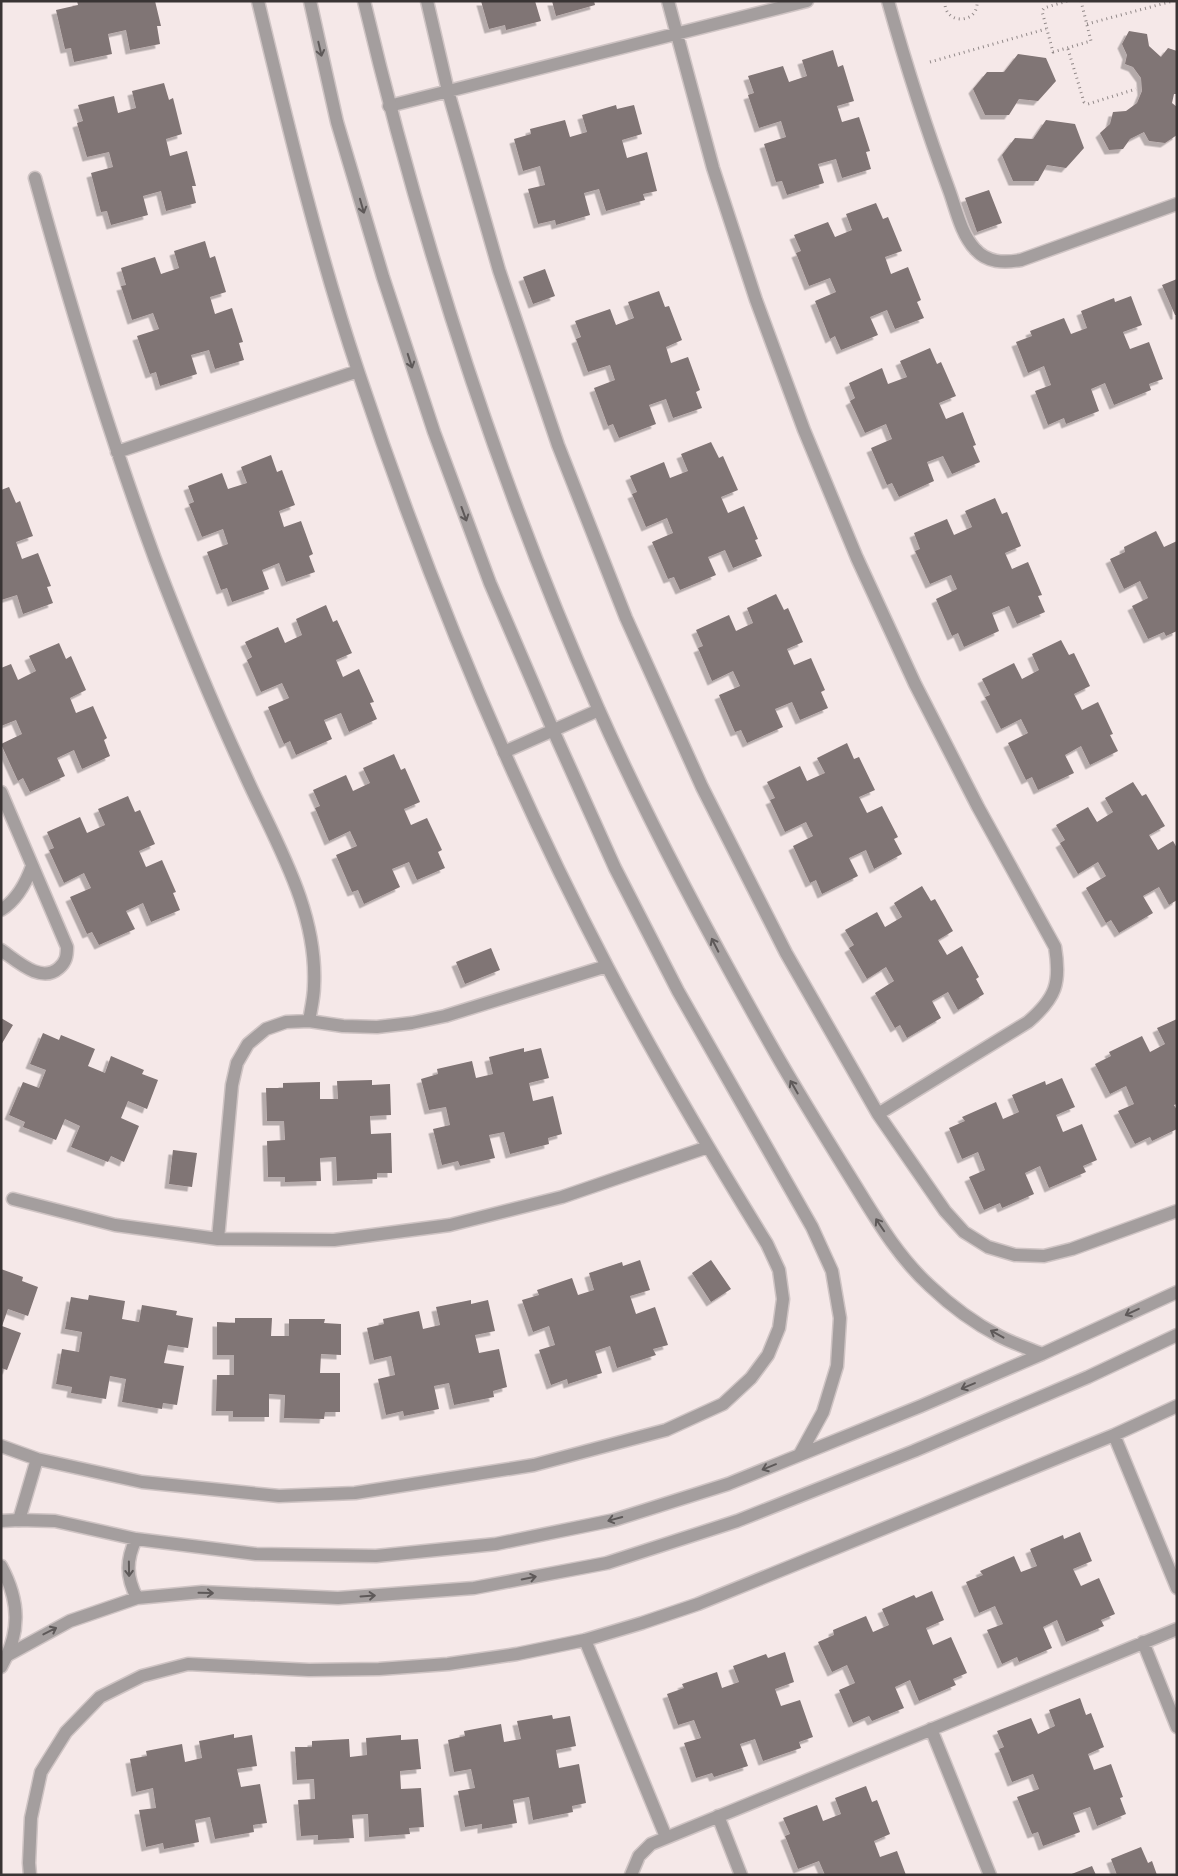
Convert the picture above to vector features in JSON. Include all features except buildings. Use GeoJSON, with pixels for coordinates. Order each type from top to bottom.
{"type":"FeatureCollection","features":[{"type":"Feature","properties":{"kind":"street"},"geometry":{"type":"LineString","coordinates":[[1,1446],[37,1459],[142,1482],[278,1496],[355,1493],[534,1465],[666,1430],[724,1404],[751,1378],[768,1355],[779,1328],[783,1299],[779,1270],[767,1244],[656,1057],[607,966],[504,752],[440,599],[402,499],[358,371],[299,172],[258,1]]}},
{"type":"Feature","properties":{"kind":"street"},"geometry":{"type":"LineString","coordinates":[[310,1],[340,131],[383,278],[434,432],[490,583],[615,868],[678,991],[812,1227],[832,1271],[840,1318],[837,1366],[823,1412],[800,1454]]}},
{"type":"Feature","properties":{"kind":"street"},"geometry":{"type":"LineString","coordinates":[[364,1],[389,106],[433,264],[484,420],[542,573],[599,710],[666,850],[730,974],[799,1095],[872,1214],[898,1251],[928,1285],[962,1313],[1000,1337],[1042,1354]]}},
{"type":"Feature","properties":{"kind":"street"},"geometry":{"type":"LineString","coordinates":[[427,1],[448,91],[499,270],[558,445],[626,618],[702,787],[781,944],[878,1114],[945,1211],[964,1232],[988,1247],[1016,1255],[1044,1256],[1072,1249],[1177,1211]]}},
{"type":"Feature","properties":{"kind":"street"},"geometry":{"type":"LineString","coordinates":[[668,1],[713,168],[756,300],[804,430],[857,558],[915,684],[955,763],[1055,947],[1058,969],[1055,990],[1044,1008],[1028,1022],[878,1114]]}},
{"type":"Feature","properties":{"kind":"street"},"geometry":{"type":"LineString","coordinates":[[389,106],[807,1]]}},
{"type":"Feature","properties":{"kind":"street"},"geometry":{"type":"LineString","coordinates":[[888,1],[907,68],[935,153],[966,237],[976,250],[989,259],[1005,263],[1021,260],[1177,204]]}},
{"type":"Feature","properties":{"kind":"street"},"geometry":{"type":"LineString","coordinates":[[36,178],[60,270],[117,452],[156,559],[197,665],[242,770],[290,873],[304,909],[312,947],[314,986],[309,1021]]}},
{"type":"Feature","properties":{"kind":"street"},"geometry":{"type":"LineString","coordinates":[[117,452],[358,371]]}},
{"type":"Feature","properties":{"kind":"street"},"geometry":{"type":"LineString","coordinates":[[504,752],[599,710]]}},
{"type":"Feature","properties":{"kind":"street"},"geometry":{"type":"LineString","coordinates":[[1,792],[64,939],[67,947],[67,956],[64,964],[57,970],[49,974],[41,974],[32,971],[1,950]]}},
{"type":"Feature","properties":{"kind":"street"},"geometry":{"type":"LineString","coordinates":[[1,910],[17,895],[26,882],[32,866]]}},
{"type":"Feature","properties":{"kind":"street"},"geometry":{"type":"LineString","coordinates":[[218,1239],[232,1085],[236,1063],[248,1044],[266,1030],[286,1022],[309,1021],[343,1026],[412,1023],[445,1016],[607,966]]}},
{"type":"Feature","properties":{"kind":"street"},"geometry":{"type":"LineString","coordinates":[[13,1200],[115,1225],[218,1239],[334,1240],[450,1225],[562,1196],[708,1147]]}},
{"type":"Feature","properties":{"kind":"street"},"geometry":{"type":"LineString","coordinates":[[1,1522],[19,1520],[54,1521],[136,1539],[256,1554],[367,1556],[496,1544],[614,1520],[728,1484],[921,1406],[1042,1354],[1177,1292]]}},
{"type":"Feature","properties":{"kind":"street"},"geometry":{"type":"LineString","coordinates":[[8,1655],[70,1621],[137,1598],[202,1592],[338,1598],[474,1588],[607,1562],[737,1521],[914,1452],[1088,1377],[1177,1335]]}},
{"type":"Feature","properties":{"kind":"street"},"geometry":{"type":"LineString","coordinates":[[30,1875],[31,1818],[41,1772],[66,1732],[100,1697],[142,1676],[188,1664],[309,1670],[379,1670],[428,1666],[517,1654],[585,1640],[698,1604],[1114,1435],[1177,1406]]}},
{"type":"Feature","properties":{"kind":"street"},"geometry":{"type":"LineString","coordinates":[[1114,1435],[1177,1588]]}},
{"type":"Feature","properties":{"kind":"street"},"geometry":{"type":"LineString","coordinates":[[19,1520],[37,1459]]}},
{"type":"Feature","properties":{"kind":"street"},"geometry":{"type":"LineString","coordinates":[[136,1539],[130,1550],[128,1568],[131,1587],[137,1598]]}},
{"type":"Feature","properties":{"kind":"street"},"geometry":{"type":"LineString","coordinates":[[1,1566],[10,1583],[16,1607],[15,1632],[8,1655],[1,1667]]}},
{"type":"Feature","properties":{"kind":"street"},"geometry":{"type":"LineString","coordinates":[[631,1875],[639,1856],[650,1844],[1177,1629]]}},
{"type":"Feature","properties":{"kind":"street"},"geometry":{"type":"LineString","coordinates":[[585,1640],[666,1837]]}},
{"type":"Feature","properties":{"kind":"street"},"geometry":{"type":"LineString","coordinates":[[1143,1642],[1177,1727]]}},
{"type":"Feature","properties":{"kind":"street"},"geometry":{"type":"LineString","coordinates":[[931,1729],[990,1875]]}},
{"type":"Feature","properties":{"kind":"street"},"geometry":{"type":"LineString","coordinates":[[718,1816],[741,1875]]}},
{"type":"Feature","properties":{"kind":"path"},"geometry":{"type":"LineString","coordinates":[[945,1],[947,12],[953,18],[960,20],[968,18],[974,13],[977,1]]}},
{"type":"Feature","properties":{"kind":"path"},"geometry":{"type":"LineString","coordinates":[[1067,1],[1044,8],[1042,11],[1053,52],[1091,41],[1081,1]]}},
{"type":"Feature","properties":{"kind":"path"},"geometry":{"type":"LineString","coordinates":[[1087,24],[1172,1]]}},
{"type":"Feature","properties":{"kind":"path"},"geometry":{"type":"LineString","coordinates":[[907,68],[1046,29]]}},
{"type":"Feature","properties":{"kind":"path"},"geometry":{"type":"LineString","coordinates":[[1068,49],[1084,102],[1088,104],[1136,88]]}}]}
